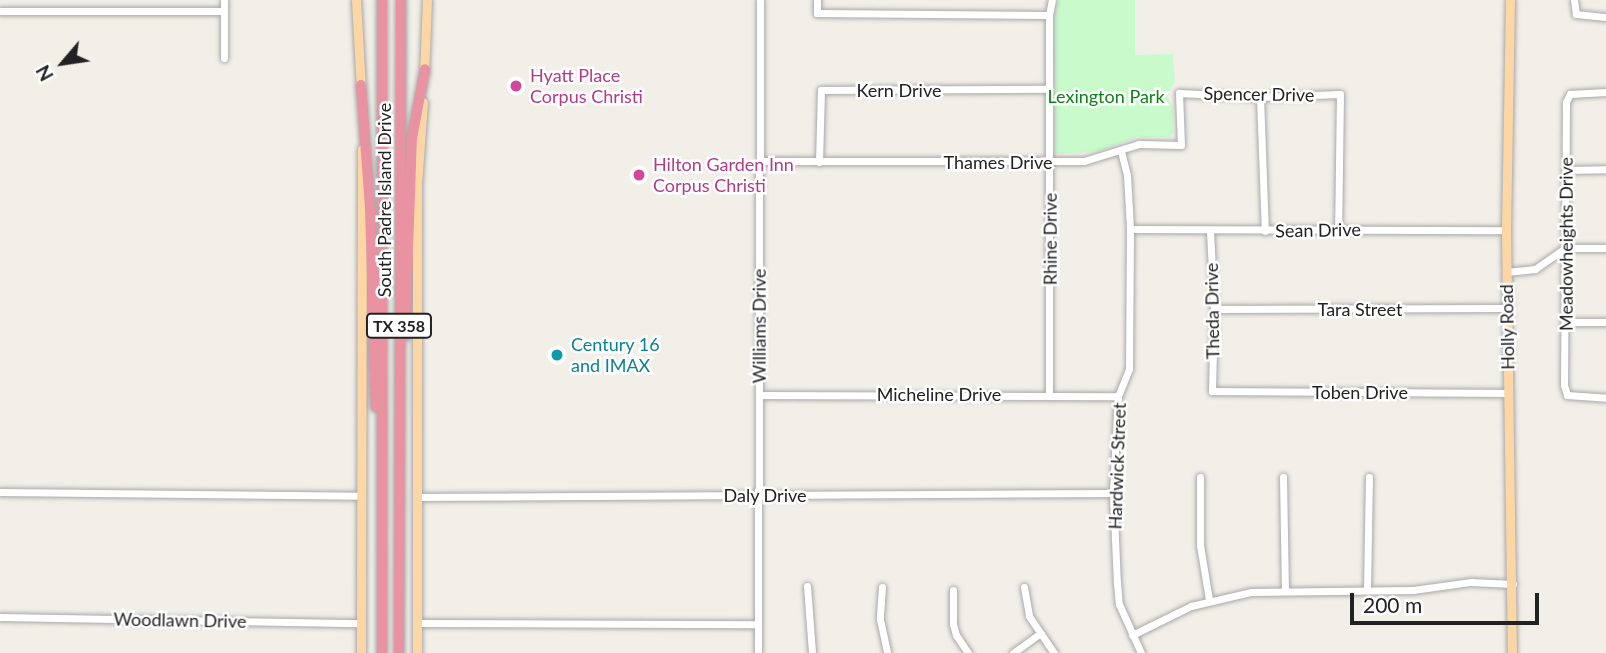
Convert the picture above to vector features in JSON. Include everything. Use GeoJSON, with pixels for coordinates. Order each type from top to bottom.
{"type":"FeatureCollection","features":[{"type":"Feature","properties":{"kind":"highway","name":"South Padre Island Drive"},"geometry":{"type":"LineString","coordinates":[[382,0],[382,653]]}},
{"type":"Feature","properties":{"kind":"highway","name":"South Padre Island Drive"},"geometry":{"type":"LineString","coordinates":[[399,653],[401,0]]}},
{"type":"Feature","properties":{"kind":"highway"},"geometry":{"type":"LineString","coordinates":[[399,385],[406,322],[412,138],[425,69]]}},
{"type":"Feature","properties":{"kind":"highway"},"geometry":{"type":"LineString","coordinates":[[362,85],[370,208],[374,390],[381,450]]}},
{"type":"Feature","properties":{"kind":"main road"},"geometry":{"type":"LineString","coordinates":[[356,0],[362,85],[361,653]]}},
{"type":"Feature","properties":{"kind":"main road"},"geometry":{"type":"LineString","coordinates":[[417,653],[418,185],[427,0]]}},
{"type":"Feature","properties":{"kind":"main road","name":"Holly Road"},"geometry":{"type":"LineString","coordinates":[[1510,0],[1506,230],[1512,653]]}},
{"type":"Feature","properties":{"kind":"street"},"geometry":{"type":"LineString","coordinates":[[224,0],[224,58]]}},
{"type":"Feature","properties":{"kind":"street","name":"Williams Drive"},"geometry":{"type":"LineString","coordinates":[[758,653],[760,0]]}},
{"type":"Feature","properties":{"kind":"street"},"geometry":{"type":"LineString","coordinates":[[817,0],[817,13],[1049,15]]}},
{"type":"Feature","properties":{"kind":"street","name":"Rhine Drive"},"geometry":{"type":"LineString","coordinates":[[1049,393],[1049,15],[1052,0]]}},
{"type":"Feature","properties":{"kind":"street"},"geometry":{"type":"LineString","coordinates":[[1574,0],[1576,14],[1606,18]]}},
{"type":"Feature","properties":{"kind":"street"},"geometry":{"type":"LineString","coordinates":[[0,10],[224,11]]}},
{"type":"Feature","properties":{"kind":"street","name":"Kern Drive"},"geometry":{"type":"LineString","coordinates":[[819,162],[821,90],[1049,89]]}},
{"type":"Feature","properties":{"kind":"street","name":"Meadowheights Drive"},"geometry":{"type":"LineString","coordinates":[[1606,92],[1570,94],[1566,102],[1564,385],[1567,396],[1606,398]]}},
{"type":"Feature","properties":{"kind":"street","name":"Thames Drive"},"geometry":{"type":"LineString","coordinates":[[760,161],[1084,161],[1139,144],[1181,145],[1179,93]]}},
{"type":"Feature","properties":{"kind":"street","name":"Spencer Drive"},"geometry":{"type":"LineString","coordinates":[[1179,93],[1260,97],[1340,94],[1338,229]]}},
{"type":"Feature","properties":{"kind":"street"},"geometry":{"type":"LineString","coordinates":[[1260,97],[1265,231]]}},
{"type":"Feature","properties":{"kind":"street","name":"Hardwick Street"},"geometry":{"type":"LineString","coordinates":[[1121,151],[1127,175],[1130,229],[1129,369],[1118,396],[1113,492],[1119,604],[1141,653]]}},
{"type":"Feature","properties":{"kind":"street"},"geometry":{"type":"LineString","coordinates":[[1567,170],[1606,169]]}},
{"type":"Feature","properties":{"kind":"street","name":"Sean Drive"},"geometry":{"type":"LineString","coordinates":[[1130,229],[1210,232],[1338,229],[1506,230]]}},
{"type":"Feature","properties":{"kind":"street","name":"Theda Drive"},"geometry":{"type":"LineString","coordinates":[[1210,232],[1212,391]]}},
{"type":"Feature","properties":{"kind":"street"},"geometry":{"type":"LineString","coordinates":[[1507,272],[1535,269],[1565,248],[1606,248]]}},
{"type":"Feature","properties":{"kind":"street","name":"Tara Street"},"geometry":{"type":"LineString","coordinates":[[1213,309],[1507,308]]}},
{"type":"Feature","properties":{"kind":"street"},"geometry":{"type":"LineString","coordinates":[[1566,322],[1606,322]]}},
{"type":"Feature","properties":{"kind":"street","name":"Toben Drive"},"geometry":{"type":"LineString","coordinates":[[1212,391],[1508,393]]}},
{"type":"Feature","properties":{"kind":"street","name":"Micheline Drive"},"geometry":{"type":"LineString","coordinates":[[759,395],[1049,393],[1118,396]]}},
{"type":"Feature","properties":{"kind":"street"},"geometry":{"type":"LineString","coordinates":[[1200,477],[1200,545],[1209,600]]}},
{"type":"Feature","properties":{"kind":"street"},"geometry":{"type":"LineString","coordinates":[[1283,477],[1285,590]]}},
{"type":"Feature","properties":{"kind":"street"},"geometry":{"type":"LineString","coordinates":[[1367,590],[1369,477]]}},
{"type":"Feature","properties":{"kind":"street"},"geometry":{"type":"LineString","coordinates":[[0,492],[361,496]]}},
{"type":"Feature","properties":{"kind":"street","name":"Daly Drive"},"geometry":{"type":"LineString","coordinates":[[416,496],[1113,492]]}},
{"type":"Feature","properties":{"kind":"street"},"geometry":{"type":"LineString","coordinates":[[1132,635],[1209,600],[1251,592],[1413,590],[1471,582],[1513,584]]}},
{"type":"Feature","properties":{"kind":"street"},"geometry":{"type":"LineString","coordinates":[[807,586],[812,653]]}},
{"type":"Feature","properties":{"kind":"street"},"geometry":{"type":"LineString","coordinates":[[881,587],[880,619],[887,653]]}},
{"type":"Feature","properties":{"kind":"street"},"geometry":{"type":"LineString","coordinates":[[1024,587],[1029,616],[1054,653]]}},
{"type":"Feature","properties":{"kind":"street"},"geometry":{"type":"LineString","coordinates":[[953,590],[953,624],[956,635],[968,653]]}},
{"type":"Feature","properties":{"kind":"street","name":"Woodlawn Drive"},"geometry":{"type":"LineString","coordinates":[[0,617],[361,623]]}},
{"type":"Feature","properties":{"kind":"street"},"geometry":{"type":"LineString","coordinates":[[417,623],[758,624]]}},
{"type":"Feature","properties":{"kind":"street"},"geometry":{"type":"LineString","coordinates":[[1013,653],[1041,633]]}},
{"type":"Feature","properties":{"kind":"green space","name":"Lexington Park"},"geometry":{"type":"Polygon","coordinates":[[[1058,0],[1135,0],[1135,55],[1173,54],[1175,82],[1167,95],[1173,108],[1173,134],[1169,137],[1138,137],[1099,151],[1055,154],[1054,18],[1058,0]]]}},
{"type":"Feature","properties":{"kind":"place","name":"Hyatt Place Corpus Christi"},"geometry":{"type":"Point","coordinates":[516,86]}},
{"type":"Feature","properties":{"kind":"place","name":"Hilton Garden Inn Corpus Christi"},"geometry":{"type":"Point","coordinates":[639,175]}},
{"type":"Feature","properties":{"kind":"place","name":"Century 16 and IMAX"},"geometry":{"type":"Point","coordinates":[557,355]}}]}
